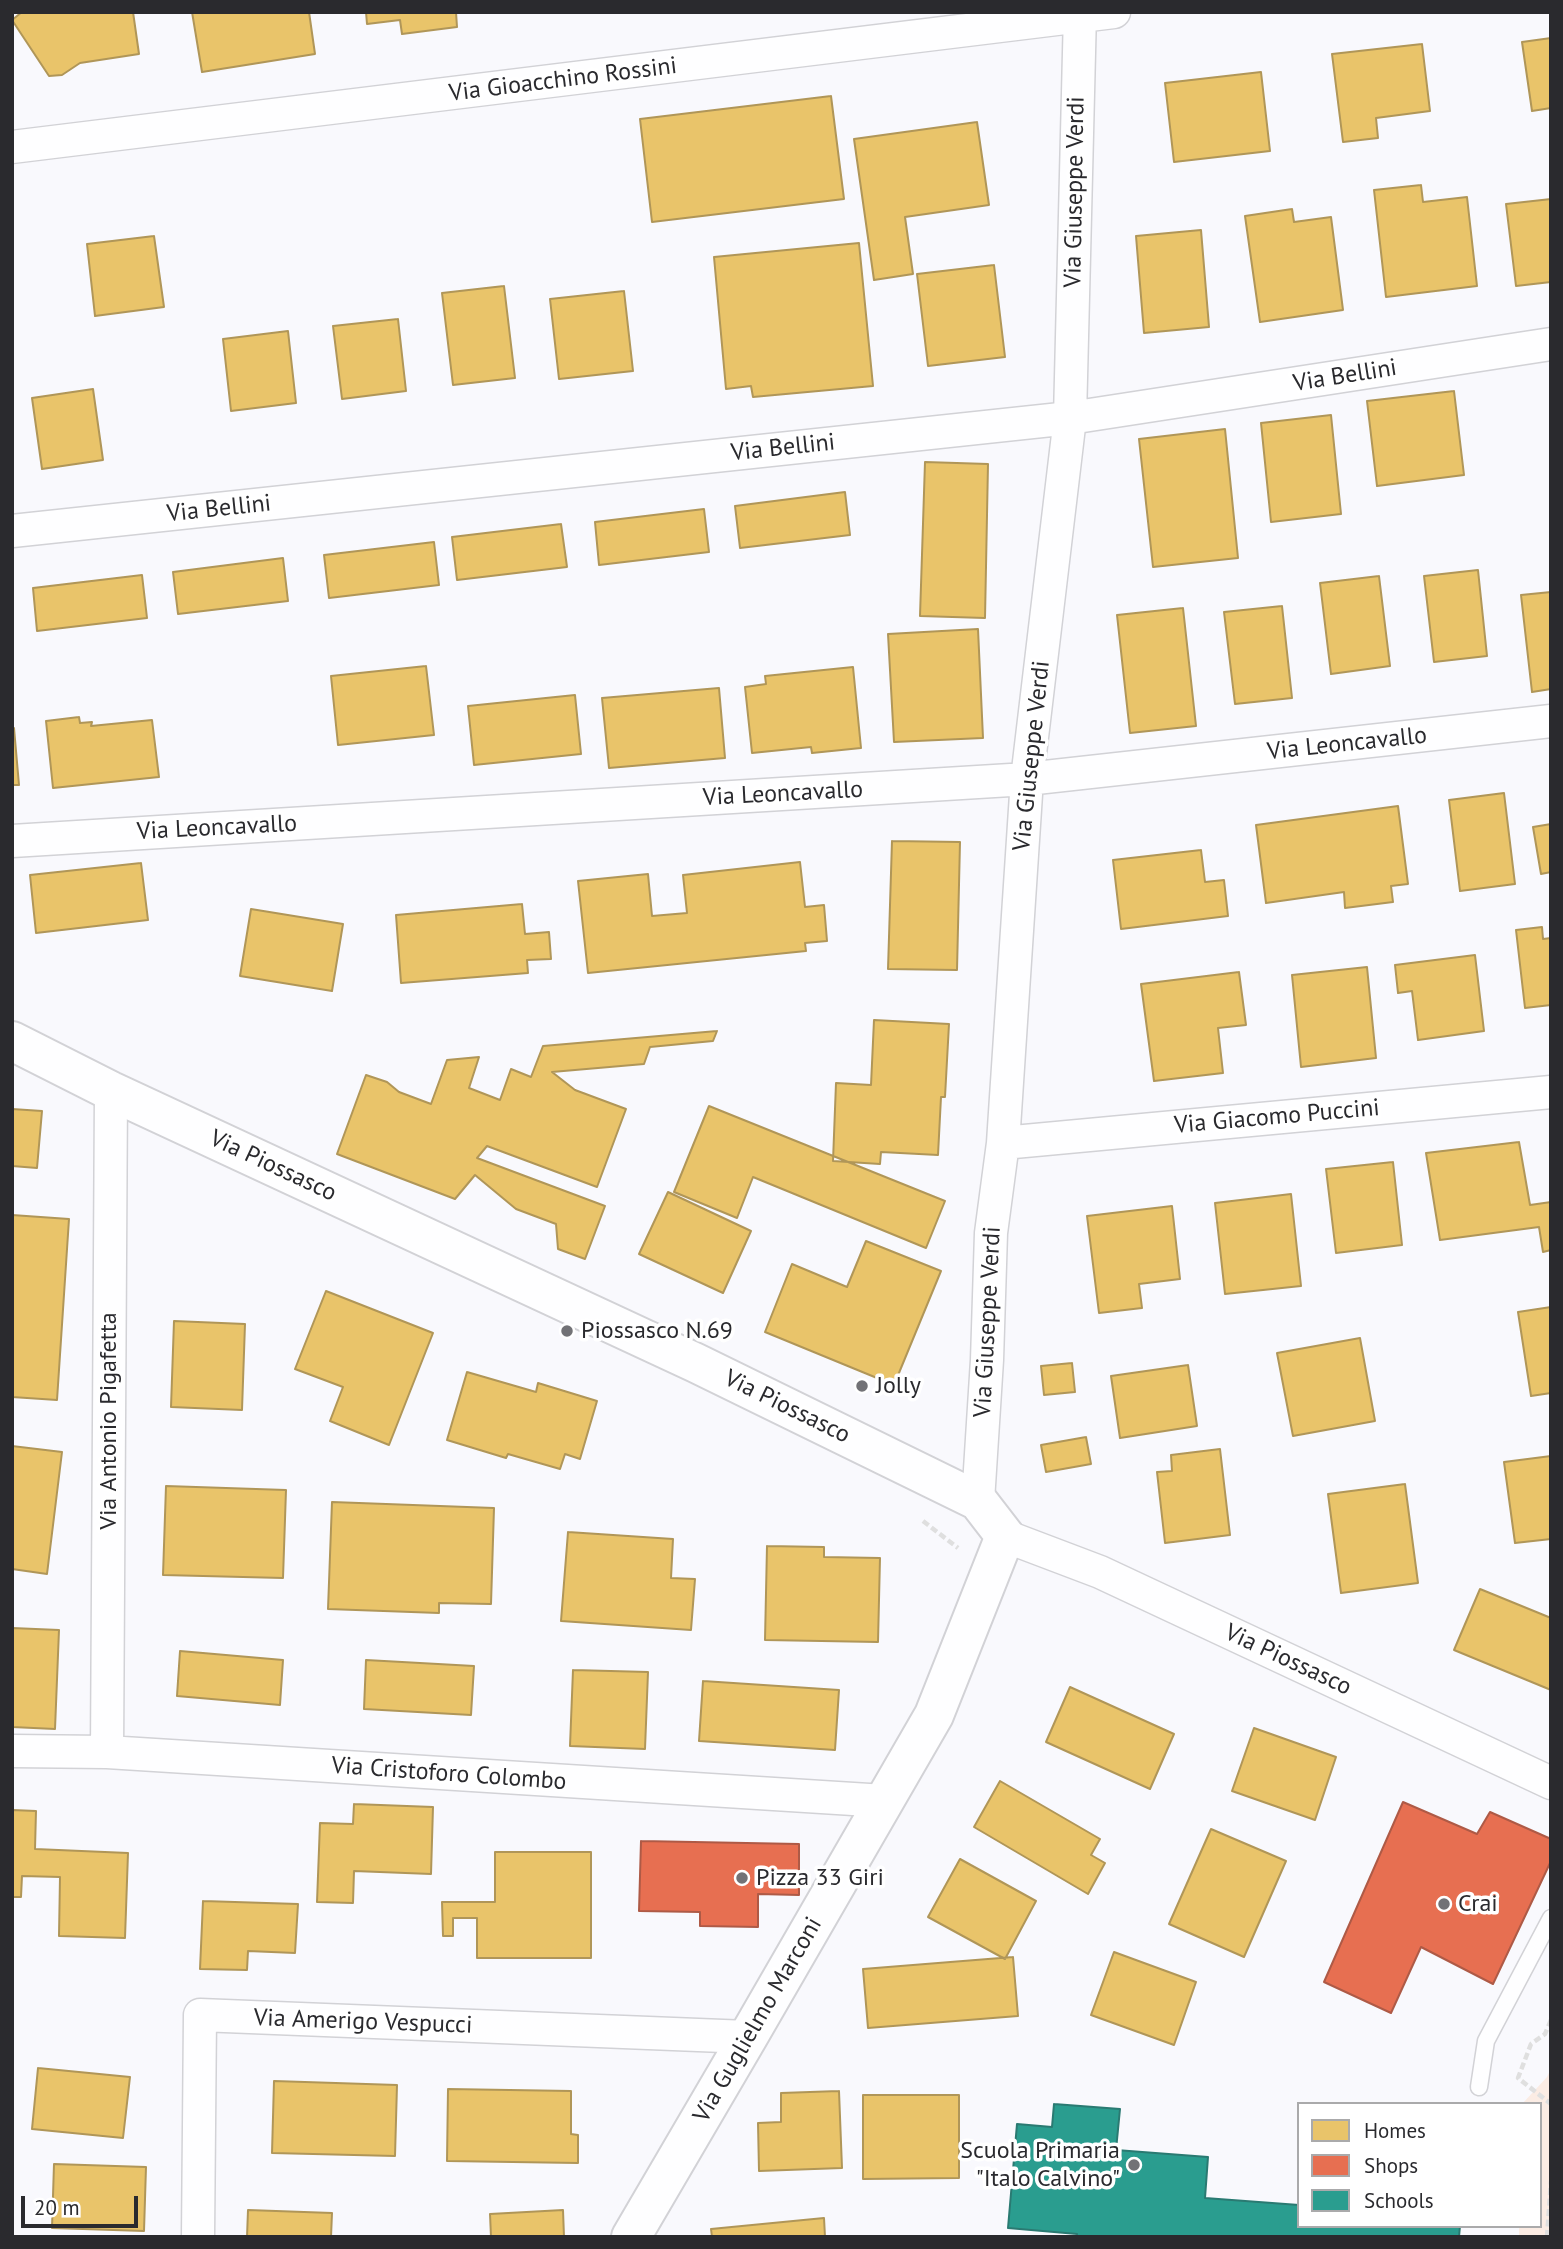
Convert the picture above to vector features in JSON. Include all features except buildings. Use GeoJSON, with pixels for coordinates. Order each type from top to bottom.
{"type":"FeatureCollection","features":[{"type":"Feature","properties":{"kind":"street","name":"Via Gioacchino Rossini"},"geometry":{"type":"LineString","coordinates":[[12,147],[1114,12]]}},
{"type":"Feature","properties":{"kind":"street","name":"Via Giuseppe Verdi"},"geometry":{"type":"LineString","coordinates":[[978,1501],[987,1360],[991,1233],[1003,1143],[1027,779],[1070,418],[1080,15]]}},
{"type":"Feature","properties":{"kind":"street","name":"Via Bellini"},"geometry":{"type":"LineString","coordinates":[[12,531],[1070,418],[1551,345]]}},
{"type":"Feature","properties":{"kind":"street","name":"Via Leoncavallo"},"geometry":{"type":"LineString","coordinates":[[12,841],[1027,779],[1551,721]]}},
{"type":"Feature","properties":{"kind":"street","name":"Via Piossasco"},"geometry":{"type":"LineString","coordinates":[[12,1041],[111,1091],[696,1363],[978,1501],[1005,1536],[1100,1572],[1551,1783]]}},
{"type":"Feature","properties":{"kind":"street","name":"Via Antonio Pigafetta"},"geometry":{"type":"LineString","coordinates":[[107,1752],[111,1091]]}},
{"type":"Feature","properties":{"kind":"street","name":"Via Giacomo Puccini"},"geometry":{"type":"LineString","coordinates":[[1003,1143],[1551,1092]]}},
{"type":"Feature","properties":{"kind":"street","name":"Via Guglielmo Marconi"},"geometry":{"type":"LineString","coordinates":[[631,2237],[934,1715],[1005,1536]]}},
{"type":"Feature","properties":{"kind":"street","name":"Via Cristoforo Colombo"},"geometry":{"type":"LineString","coordinates":[[12,1751],[107,1752],[885,1801]]}},
{"type":"Feature","properties":{"kind":"street","name":"Via Amerigo Vespucci"},"geometry":{"type":"LineString","coordinates":[[198,2237],[200,2015],[748,2037]]}},
{"type":"Feature","properties":{"kind":"lane"},"geometry":{"type":"LineString","coordinates":[[1479,2087],[1486,2041],[1551,1918]]}},
{"type":"Feature","properties":{"kind":"path"},"geometry":{"type":"LineString","coordinates":[[1551,2020],[1545,2034],[1531,2044],[1518,2078],[1551,2104]]}},
{"type":"Feature","properties":{"kind":"path"},"geometry":{"type":"LineString","coordinates":[[1547,2237],[1551,2181]]}},
{"type":"Feature","properties":{"kind":"shaded area"},"geometry":{"type":"Polygon","coordinates":[[[1551,2069],[1551,2237],[1519,2237],[1519,2228],[1542,2228],[1542,2102],[1524,2102],[1551,2069]]]}},
{"type":"Feature","properties":{"kind":"place","name":"Piossasco N.69"},"geometry":{"type":"Point","coordinates":[567,1331]}},
{"type":"Feature","properties":{"kind":"place","name":"Jolly"},"geometry":{"type":"Point","coordinates":[862,1386]}},
{"type":"Feature","properties":{"kind":"place","name":"Pizza 33 Giri"},"geometry":{"type":"Point","coordinates":[742,1878]}},
{"type":"Feature","properties":{"kind":"place","name":"Crai"},"geometry":{"type":"Point","coordinates":[1444,1904]}},
{"type":"Feature","properties":{"kind":"place","name":"Scuola Primaria \"Italo Calvino\""},"geometry":{"type":"Point","coordinates":[1134,2165]}}]}
